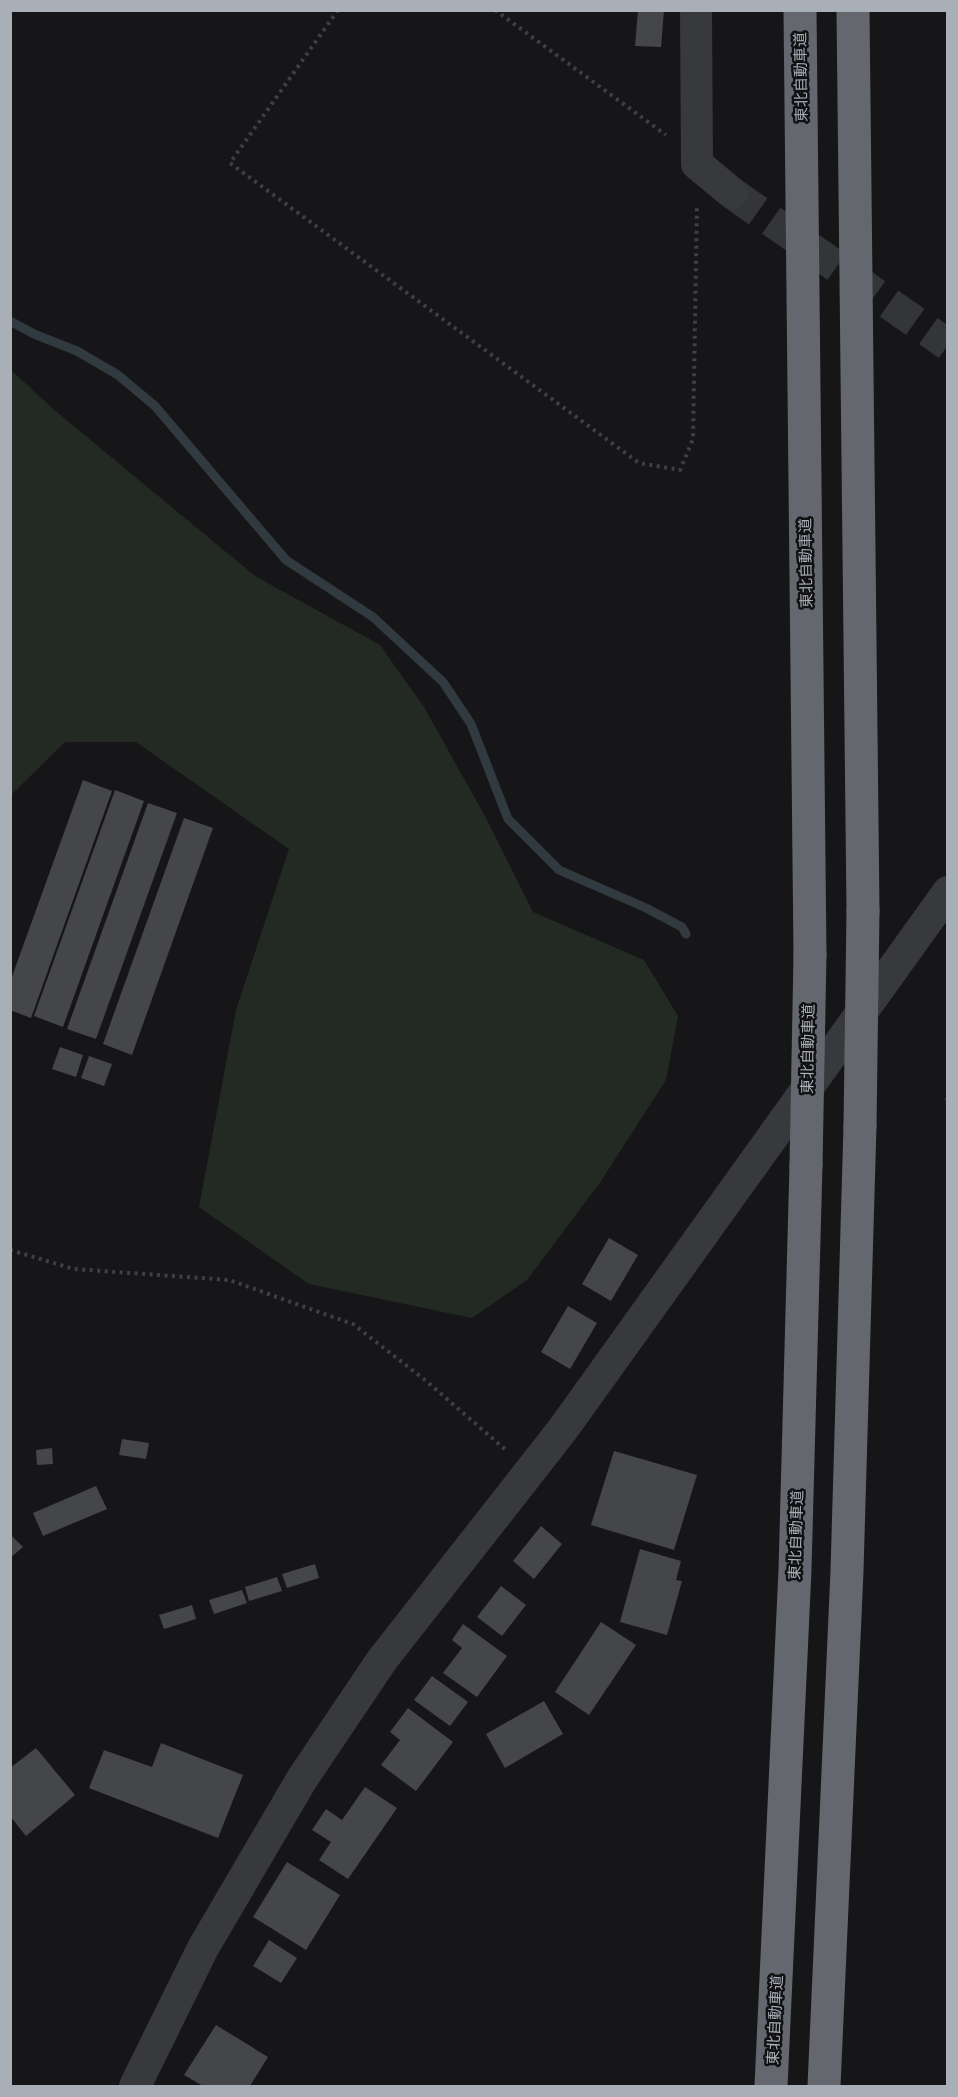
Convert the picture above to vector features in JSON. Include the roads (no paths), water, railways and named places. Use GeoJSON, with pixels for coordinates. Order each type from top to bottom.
{"type":"FeatureCollection","features":[{"type":"Feature","properties":{"kind":"highway","name":"東北自動車道"},"geometry":{"type":"LineString","coordinates":[[771,2086],[795,1570],[810,955],[800,10]]}},
{"type":"Feature","properties":{"kind":"highway"},"geometry":{"type":"LineString","coordinates":[[824,2086],[847,1560],[860,1126],[863,911],[853,10]]}},
{"type":"Feature","properties":{"kind":"street"},"geometry":{"type":"LineString","coordinates":[[696,10],[697,165],[732,193]]}},
{"type":"Feature","properties":{"kind":"street"},"geometry":{"type":"LineString","coordinates":[[135,2086],[203,1948],[302,1779],[382,1660],[563,1429],[948,892]]}},
{"type":"Feature","properties":{"kind":"waterway"},"geometry":{"type":"LineString","coordinates":[[10,321],[34,334],[77,351],[118,375],[155,406],[286,560],[373,617],[443,682],[471,724],[508,819],[559,870],[646,908],[682,927],[686,934]]}},
{"type":"Feature","properties":{"kind":"tunnel"},"geometry":{"type":"LineString","coordinates":[[732,193],[948,345]]}}]}
